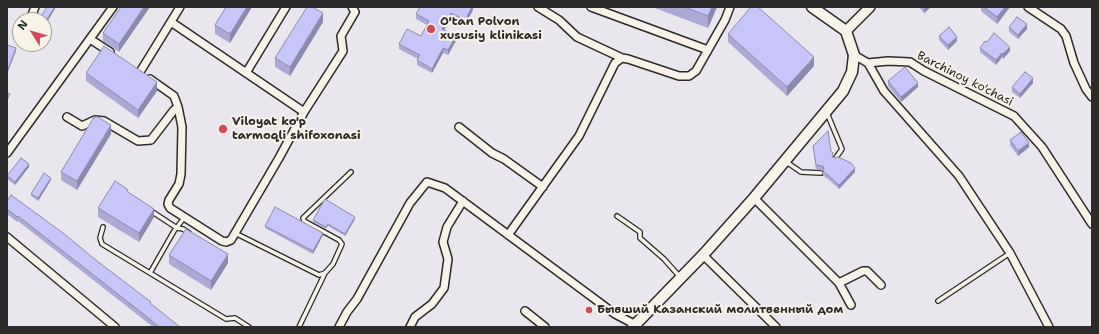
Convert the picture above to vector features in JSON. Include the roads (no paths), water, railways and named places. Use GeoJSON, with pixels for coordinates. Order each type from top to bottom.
{"type":"FeatureCollection","features":[{"type":"Feature","properties":{"kind":"main road"},"geometry":{"type":"LineString","coordinates":[[635,326],[703,255],[754,198],[843,91],[852,72],[854,55],[846,31],[812,7]]}},
{"type":"Feature","properties":{"kind":"street"},"geometry":{"type":"LineString","coordinates":[[7,153],[114,7]]}},
{"type":"Feature","properties":{"kind":"street"},"geometry":{"type":"LineString","coordinates":[[180,7],[171,22],[136,70],[174,96],[178,107],[182,127],[181,174],[179,184],[169,200],[168,204],[170,208],[222,241],[226,242],[231,240],[236,233],[304,112],[343,51],[341,36],[355,12],[352,7]]}},
{"type":"Feature","properties":{"kind":"street"},"geometry":{"type":"LineString","coordinates":[[246,74],[286,7]]}},
{"type":"Feature","properties":{"kind":"street"},"geometry":{"type":"LineString","coordinates":[[538,7],[559,20],[577,37],[622,58],[679,76],[689,76],[696,71],[725,20],[730,7]]}},
{"type":"Feature","properties":{"kind":"street"},"geometry":{"type":"LineString","coordinates":[[592,7],[708,50]]}},
{"type":"Feature","properties":{"kind":"street"},"geometry":{"type":"LineString","coordinates":[[846,31],[870,7]]}},
{"type":"Feature","properties":{"kind":"street"},"geometry":{"type":"LineString","coordinates":[[1028,7],[1061,29],[1066,36],[1074,64],[1092,97]]}},
{"type":"Feature","properties":{"kind":"street"},"geometry":{"type":"LineString","coordinates":[[171,22],[304,112]]}},
{"type":"Feature","properties":{"kind":"street"},"geometry":{"type":"LineString","coordinates":[[90,39],[115,55]]}},
{"type":"Feature","properties":{"kind":"street"},"geometry":{"type":"LineString","coordinates":[[854,55],[868,63],[884,91],[960,176],[1010,253],[1049,327]]}},
{"type":"Feature","properties":{"kind":"street"},"geometry":{"type":"LineString","coordinates":[[508,235],[579,136],[615,63],[622,58]]}},
{"type":"Feature","properties":{"kind":"street","name":"Barchinoy ko'chasi"},"geometry":{"type":"LineString","coordinates":[[868,63],[888,61],[910,62],[924,71],[1014,116],[1042,147],[1092,224]]}},
{"type":"Feature","properties":{"kind":"street"},"geometry":{"type":"LineString","coordinates":[[67,117],[82,126],[94,120],[104,121],[138,141],[151,140],[178,107]]}},
{"type":"Feature","properties":{"kind":"street"},"geometry":{"type":"LineString","coordinates":[[459,127],[492,153],[504,158],[543,187]]}},
{"type":"Feature","properties":{"kind":"street"},"geometry":{"type":"LineString","coordinates":[[339,327],[347,312],[358,299],[410,203],[427,182],[445,188],[615,314],[635,326]]}},
{"type":"Feature","properties":{"kind":"street"},"geometry":{"type":"LineString","coordinates":[[754,198],[839,283],[851,305]]}},
{"type":"Feature","properties":{"kind":"street"},"geometry":{"type":"LineString","coordinates":[[410,327],[415,317],[432,304],[444,288],[448,259],[443,242],[447,227],[463,201]]}},
{"type":"Feature","properties":{"kind":"street"},"geometry":{"type":"LineString","coordinates":[[7,237],[115,327]]}},
{"type":"Feature","properties":{"kind":"street"},"geometry":{"type":"LineString","coordinates":[[703,255],[776,327]]}},
{"type":"Feature","properties":{"kind":"street"},"geometry":{"type":"LineString","coordinates":[[839,283],[867,271],[881,285]]}},
{"type":"Feature","properties":{"kind":"street"},"geometry":{"type":"LineString","coordinates":[[525,312],[545,327]]}},
{"type":"Feature","properties":{"kind":"lane"},"geometry":{"type":"LineString","coordinates":[[826,111],[842,149],[835,159]]}},
{"type":"Feature","properties":{"kind":"lane"},"geometry":{"type":"LineString","coordinates":[[784,161],[801,172],[821,173]]}},
{"type":"Feature","properties":{"kind":"lane"},"geometry":{"type":"LineString","coordinates":[[299,327],[325,273],[333,264],[342,244],[339,240],[304,221],[303,218],[351,172]]}},
{"type":"Feature","properties":{"kind":"lane"},"geometry":{"type":"LineString","coordinates":[[150,211],[196,238]]}},
{"type":"Feature","properties":{"kind":"lane"},"geometry":{"type":"LineString","coordinates":[[617,216],[640,232],[640,238],[664,258],[681,278]]}},
{"type":"Feature","properties":{"kind":"lane"},"geometry":{"type":"LineString","coordinates":[[150,273],[184,217]]}},
{"type":"Feature","properties":{"kind":"lane"},"geometry":{"type":"LineString","coordinates":[[103,227],[100,238],[102,244],[226,319],[235,318],[249,327]]}},
{"type":"Feature","properties":{"kind":"lane"},"geometry":{"type":"LineString","coordinates":[[236,233],[318,275],[325,273]]}},
{"type":"Feature","properties":{"kind":"lane"},"geometry":{"type":"LineString","coordinates":[[938,301],[1010,253]]}},
{"type":"Feature","properties":{"kind":"place","name":"O'tan Polvon xususiy klinikasi"},"geometry":{"type":"Point","coordinates":[431,29]}},
{"type":"Feature","properties":{"kind":"place","name":"Viloyat ko'p tarmoqli shifoxonasi"},"geometry":{"type":"Point","coordinates":[223,129]}},
{"type":"Feature","properties":{"kind":"place","name":"Бывший Казанский молитвенный дом"},"geometry":{"type":"Point","coordinates":[589,310]}}]}
